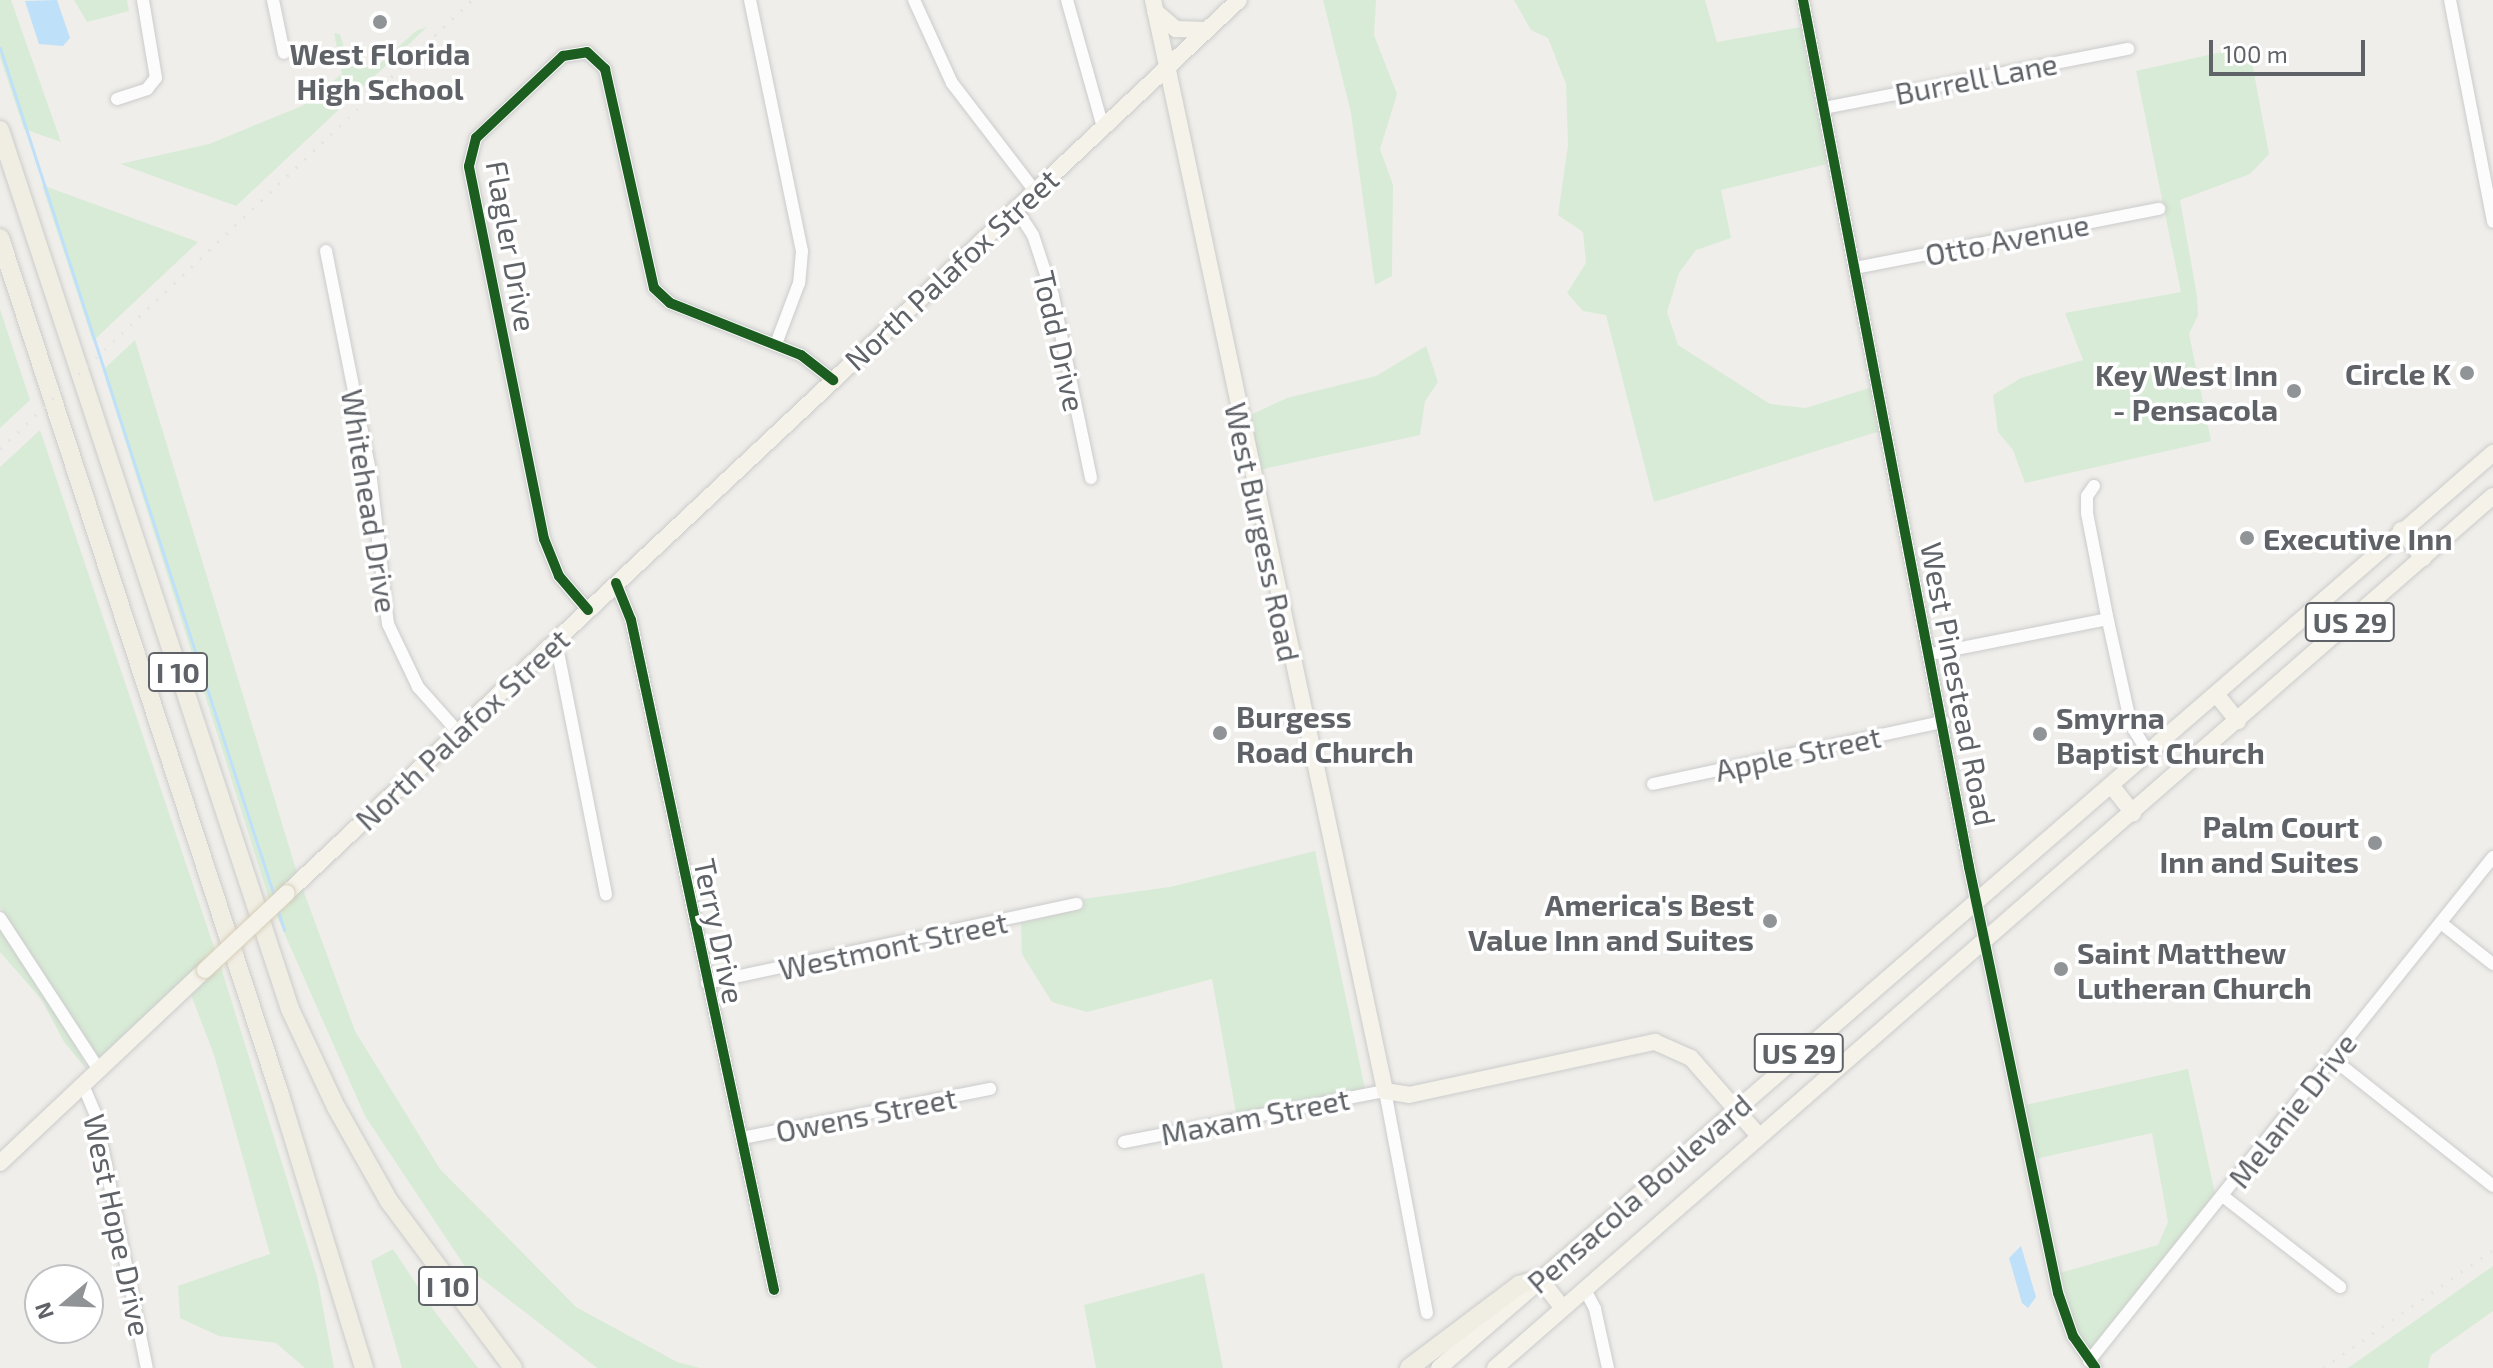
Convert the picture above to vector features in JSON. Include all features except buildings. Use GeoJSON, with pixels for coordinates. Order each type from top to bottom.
{"type":"FeatureCollection","features":[{"type":"Feature","properties":{"kind":"highway","name":"I 10"},"geometry":{"type":"LineString","coordinates":[[0,130],[290,1009],[336,1107],[389,1201],[513,1368]]}},
{"type":"Feature","properties":{"kind":"highway","name":"I 10"},"geometry":{"type":"LineString","coordinates":[[0,238],[276,1080],[364,1368]]}},
{"type":"Feature","properties":{"kind":"highway"},"geometry":{"type":"LineString","coordinates":[[1409,1368],[1519,1285],[1543,1283]]}},
{"type":"Feature","properties":{"kind":"main road","name":"North Palafox Street"},"geometry":{"type":"LineString","coordinates":[[0,1163],[1239,0]]}},
{"type":"Feature","properties":{"kind":"main road"},"geometry":{"type":"LineString","coordinates":[[1154,5],[1176,29],[1206,30]]}},
{"type":"Feature","properties":{"kind":"main road","name":"West Burgess Road"},"geometry":{"type":"LineString","coordinates":[[1154,5],[1385,1091]]}},
{"type":"Feature","properties":{"kind":"main road","name":"Pensacola Boulevard"},"geometry":{"type":"LineString","coordinates":[[1439,1368],[1543,1283],[1611,1217],[2493,453]]}},
{"type":"Feature","properties":{"kind":"main road","name":"Pensacola Boulevard"},"geometry":{"type":"LineString","coordinates":[[1495,1368],[2493,496]]}},
{"type":"Feature","properties":{"kind":"main road"},"geometry":{"type":"LineString","coordinates":[[2401,530],[2423,558]]}},
{"type":"Feature","properties":{"kind":"main road"},"geometry":{"type":"LineString","coordinates":[[2216,694],[2238,721]]}},
{"type":"Feature","properties":{"kind":"main road"},"geometry":{"type":"LineString","coordinates":[[2111,785],[2133,813]]}},
{"type":"Feature","properties":{"kind":"main road"},"geometry":{"type":"LineString","coordinates":[[1385,1091],[1409,1095],[1655,1042],[1691,1058],[1759,1136]]}},
{"type":"Feature","properties":{"kind":"main road"},"geometry":{"type":"LineString","coordinates":[[1453,1368],[1543,1283],[1563,1308]]}},
{"type":"Feature","properties":{"kind":"street"},"geometry":{"type":"LineString","coordinates":[[117,99],[147,89],[156,78],[143,0]]}},
{"type":"Feature","properties":{"kind":"street"},"geometry":{"type":"LineString","coordinates":[[273,0],[284,53]]}},
{"type":"Feature","properties":{"kind":"street"},"geometry":{"type":"LineString","coordinates":[[750,0],[797,223],[801,275],[776,344]]}},
{"type":"Feature","properties":{"kind":"street"},"geometry":{"type":"LineString","coordinates":[[914,0],[952,83],[1035,191]]}},
{"type":"Feature","properties":{"kind":"street"},"geometry":{"type":"LineString","coordinates":[[1067,0],[1103,127]]}},
{"type":"Feature","properties":{"kind":"street","name":"West Pinestead Road"},"geometry":{"type":"LineString","coordinates":[[1803,0],[1976,900],[2058,1293],[2067,1325],[2092,1364]]}},
{"type":"Feature","properties":{"kind":"street"},"geometry":{"type":"LineString","coordinates":[[2450,0],[2493,222]]}},
{"type":"Feature","properties":{"kind":"street","name":"Burrell Lane"},"geometry":{"type":"LineString","coordinates":[[1824,108],[2128,49]]}},
{"type":"Feature","properties":{"kind":"street","name":"Flagler Drive"},"geometry":{"type":"LineString","coordinates":[[588,610],[559,576],[544,539],[469,166],[476,138],[563,56],[579,51],[595,55],[605,69],[654,288],[670,303],[801,355],[833,380]]}},
{"type":"Feature","properties":{"kind":"street","name":"Todd Drive"},"geometry":{"type":"LineString","coordinates":[[1016,209],[1033,235],[1053,296],[1091,478]]}},
{"type":"Feature","properties":{"kind":"street","name":"Otto Avenue"},"geometry":{"type":"LineString","coordinates":[[1855,268],[2159,209]]}},
{"type":"Feature","properties":{"kind":"street","name":"Whitehead Drive"},"geometry":{"type":"LineString","coordinates":[[326,251],[370,471],[388,624],[418,687],[458,732]]}},
{"type":"Feature","properties":{"kind":"street"},"geometry":{"type":"LineString","coordinates":[[2094,486],[2087,496],[2087,513],[2107,619],[2131,725],[2148,752]]}},
{"type":"Feature","properties":{"kind":"street","name":"Terry Drive"},"geometry":{"type":"LineString","coordinates":[[616,583],[631,620],[774,1290]]}},
{"type":"Feature","properties":{"kind":"street"},"geometry":{"type":"LineString","coordinates":[[1931,654],[2107,619]]}},
{"type":"Feature","properties":{"kind":"street"},"geometry":{"type":"LineString","coordinates":[[550,646],[559,657],[606,894]]}},
{"type":"Feature","properties":{"kind":"street","name":"Apple Street"},"geometry":{"type":"LineString","coordinates":[[1653,784],[1943,722]]}},
{"type":"Feature","properties":{"kind":"street","name":"Melanie Drive"},"geometry":{"type":"LineString","coordinates":[[2092,1364],[2493,857]]}},
{"type":"Feature","properties":{"kind":"street","name":"Westmont Street"},"geometry":{"type":"LineString","coordinates":[[707,983],[1077,904]]}},
{"type":"Feature","properties":{"kind":"street"},"geometry":{"type":"LineString","coordinates":[[0,918],[99,1070]]}},
{"type":"Feature","properties":{"kind":"street"},"geometry":{"type":"LineString","coordinates":[[2441,923],[2493,964]]}},
{"type":"Feature","properties":{"kind":"street"},"geometry":{"type":"LineString","coordinates":[[2333,1059],[2493,1186]]}},
{"type":"Feature","properties":{"kind":"street","name":"West Hope Drive"},"geometry":{"type":"LineString","coordinates":[[83,1085],[94,1107],[147,1368]]}},
{"type":"Feature","properties":{"kind":"street","name":"Owens Street"},"geometry":{"type":"LineString","coordinates":[[742,1138],[990,1089]]}},
{"type":"Feature","properties":{"kind":"street","name":"Maxam Street"},"geometry":{"type":"LineString","coordinates":[[1124,1142],[1385,1091]]}},
{"type":"Feature","properties":{"kind":"street","name":"West Burgess Road"},"geometry":{"type":"LineString","coordinates":[[1385,1091],[1427,1313]]}},
{"type":"Feature","properties":{"kind":"street"},"geometry":{"type":"LineString","coordinates":[[2224,1197],[2340,1287]]}},
{"type":"Feature","properties":{"kind":"street"},"geometry":{"type":"LineString","coordinates":[[1584,1288],[1595,1309],[1608,1368]]}},
{"type":"Feature","properties":{"kind":"green space"},"geometry":{"type":"Polygon","coordinates":[[[0,0],[11,0],[61,142],[24,129],[0,57],[0,0]]]}},
{"type":"Feature","properties":{"kind":"green space"},"geometry":{"type":"Polygon","coordinates":[[[74,0],[127,0],[129,11],[87,22],[74,0]]]}},
{"type":"Feature","properties":{"kind":"green space"},"geometry":{"type":"Polygon","coordinates":[[[1323,0],[1376,0],[1374,35],[1397,94],[1380,149],[1393,185],[1392,276],[1375,285],[1351,113],[1323,0]]]}},
{"type":"Feature","properties":{"kind":"green space"},"geometry":{"type":"Polygon","coordinates":[[[1514,0],[1705,0],[1717,42],[1801,27],[1827,164],[1721,190],[1731,238],[1696,250],[1679,273],[1667,312],[1678,345],[1770,404],[1806,408],[1872,387],[1880,431],[1654,502],[1606,315],[1583,311],[1567,293],[1586,263],[1583,232],[1558,215],[1568,145],[1566,84],[1548,38],[1531,30],[1514,0]]]}},
{"type":"Feature","properties":{"kind":"green space"},"geometry":{"type":"Polygon","coordinates":[[[427,27],[236,206],[120,164],[209,144],[302,106],[342,74],[334,33],[340,34],[344,48],[368,68],[375,68],[416,31],[427,27]]]}},
{"type":"Feature","properties":{"kind":"green space"},"geometry":{"type":"Polygon","coordinates":[[[2249,46],[2269,154],[2250,174],[2180,200],[2197,296],[2198,315],[2189,334],[2211,441],[2025,483],[2013,450],[1998,432],[1993,395],[2021,378],[2083,360],[2065,313],[2181,292],[2136,71],[2249,46]]]}},
{"type":"Feature","properties":{"kind":"green space"},"geometry":{"type":"Polygon","coordinates":[[[42,185],[198,242],[93,341],[42,185]]]}},
{"type":"Feature","properties":{"kind":"green space"},"geometry":{"type":"Polygon","coordinates":[[[0,309],[30,400],[0,428],[0,309]]]}},
{"type":"Feature","properties":{"kind":"green space"},"geometry":{"type":"Polygon","coordinates":[[[135,340],[298,876],[270,902],[103,370],[135,340]]]}},
{"type":"Feature","properties":{"kind":"green space"},"geometry":{"type":"Polygon","coordinates":[[[1426,346],[1438,382],[1425,401],[1420,435],[1259,470],[1248,416],[1287,398],[1376,376],[1426,346]]]}},
{"type":"Feature","properties":{"kind":"green space"},"geometry":{"type":"Polygon","coordinates":[[[40,430],[216,953],[100,1061],[0,907],[0,467],[40,430]]]}},
{"type":"Feature","properties":{"kind":"green space"},"geometry":{"type":"Polygon","coordinates":[[[1315,851],[1365,1089],[1236,1113],[1212,979],[1087,1012],[1052,1002],[1022,954],[1021,923],[1084,908],[1083,899],[1170,887],[1315,851]]]}},
{"type":"Feature","properties":{"kind":"green space"},"geometry":{"type":"Polygon","coordinates":[[[302,887],[355,1031],[440,1169],[576,1307],[677,1362],[700,1368],[597,1368],[464,1265],[365,1116],[275,912],[302,887]]]}},
{"type":"Feature","properties":{"kind":"green space"},"geometry":{"type":"Polygon","coordinates":[[[0,928],[65,1025],[89,1072],[64,1042],[42,1000],[0,952],[0,928]]]}},
{"type":"Feature","properties":{"kind":"green space"},"geometry":{"type":"Polygon","coordinates":[[[220,964],[317,1276],[334,1368],[305,1368],[276,1343],[219,1336],[180,1318],[178,1286],[270,1254],[214,1055],[190,992],[220,964]]]}},
{"type":"Feature","properties":{"kind":"green space"},"geometry":{"type":"Polygon","coordinates":[[[2188,1069],[2216,1198],[2091,1353],[2078,1334],[2060,1273],[2158,1245],[2168,1222],[2152,1133],[2035,1159],[2025,1105],[2188,1069]]]}},
{"type":"Feature","properties":{"kind":"green space"},"geometry":{"type":"Polygon","coordinates":[[[393,1249],[432,1308],[478,1368],[402,1368],[371,1261],[393,1249]]]}},
{"type":"Feature","properties":{"kind":"green space"},"geometry":{"type":"Polygon","coordinates":[[[2493,1266],[2493,1311],[2431,1355],[2428,1368],[2348,1368],[2493,1266]]]}},
{"type":"Feature","properties":{"kind":"green space"},"geometry":{"type":"Polygon","coordinates":[[[1204,1273],[1223,1368],[1096,1368],[1084,1305],[1204,1273]]]}},
{"type":"Feature","properties":{"kind":"water"},"geometry":{"type":"Polygon","coordinates":[[[57,0],[70,38],[63,46],[39,44],[25,1],[57,0]]]}},
{"type":"Feature","properties":{"kind":"water"},"geometry":{"type":"Polygon","coordinates":[[[2021,1246],[2036,1297],[2028,1308],[2022,1303],[2009,1258],[2021,1246]]]}},
{"type":"Feature","properties":{"kind":"waterway"},"geometry":{"type":"LineString","coordinates":[[0,48],[274,896]]}},
{"type":"Feature","properties":{"kind":"waterway"},"geometry":{"type":"LineString","coordinates":[[278,911],[284,930]]}},
{"type":"Feature","properties":{"kind":"railway"},"geometry":{"type":"LineString","coordinates":[[0,449],[472,0]]}},
{"type":"Feature","properties":{"kind":"railway"},"geometry":{"type":"LineString","coordinates":[[2323,1368],[2493,1250]]}},
{"type":"Feature","properties":{"kind":"cycle path"},"geometry":{"type":"LineString","coordinates":[[1803,0],[1969,867],[2058,1293],[2073,1336],[2095,1368]]}},
{"type":"Feature","properties":{"kind":"cycle path"},"geometry":{"type":"LineString","coordinates":[[588,610],[559,576],[544,539],[469,166],[476,138],[563,56],[587,52],[605,69],[654,288],[670,303],[801,355],[833,380]]}},
{"type":"Feature","properties":{"kind":"cycle path"},"geometry":{"type":"LineString","coordinates":[[616,583],[631,620],[774,1290]]}},
{"type":"Feature","properties":{"kind":"place","name":"West Florida High School"},"geometry":{"type":"Point","coordinates":[380,22]}},
{"type":"Feature","properties":{"kind":"place","name":"Circle K"},"geometry":{"type":"Point","coordinates":[2467,373]}},
{"type":"Feature","properties":{"kind":"place","name":"Key West Inn - Pensacola"},"geometry":{"type":"Point","coordinates":[2294,391]}},
{"type":"Feature","properties":{"kind":"place","name":"Executive Inn"},"geometry":{"type":"Point","coordinates":[2247,538]}},
{"type":"Feature","properties":{"kind":"place","name":"Burgess Road Church"},"geometry":{"type":"Point","coordinates":[1220,733]}},
{"type":"Feature","properties":{"kind":"place","name":"Smyrna Baptist Church"},"geometry":{"type":"Point","coordinates":[2040,734]}},
{"type":"Feature","properties":{"kind":"place","name":"Palm Court Inn and Suites"},"geometry":{"type":"Point","coordinates":[2375,843]}},
{"type":"Feature","properties":{"kind":"place","name":"America's Best Value Inn and Suites"},"geometry":{"type":"Point","coordinates":[1770,921]}},
{"type":"Feature","properties":{"kind":"place","name":"Saint Matthew Lutheran Church"},"geometry":{"type":"Point","coordinates":[2061,969]}}]}
